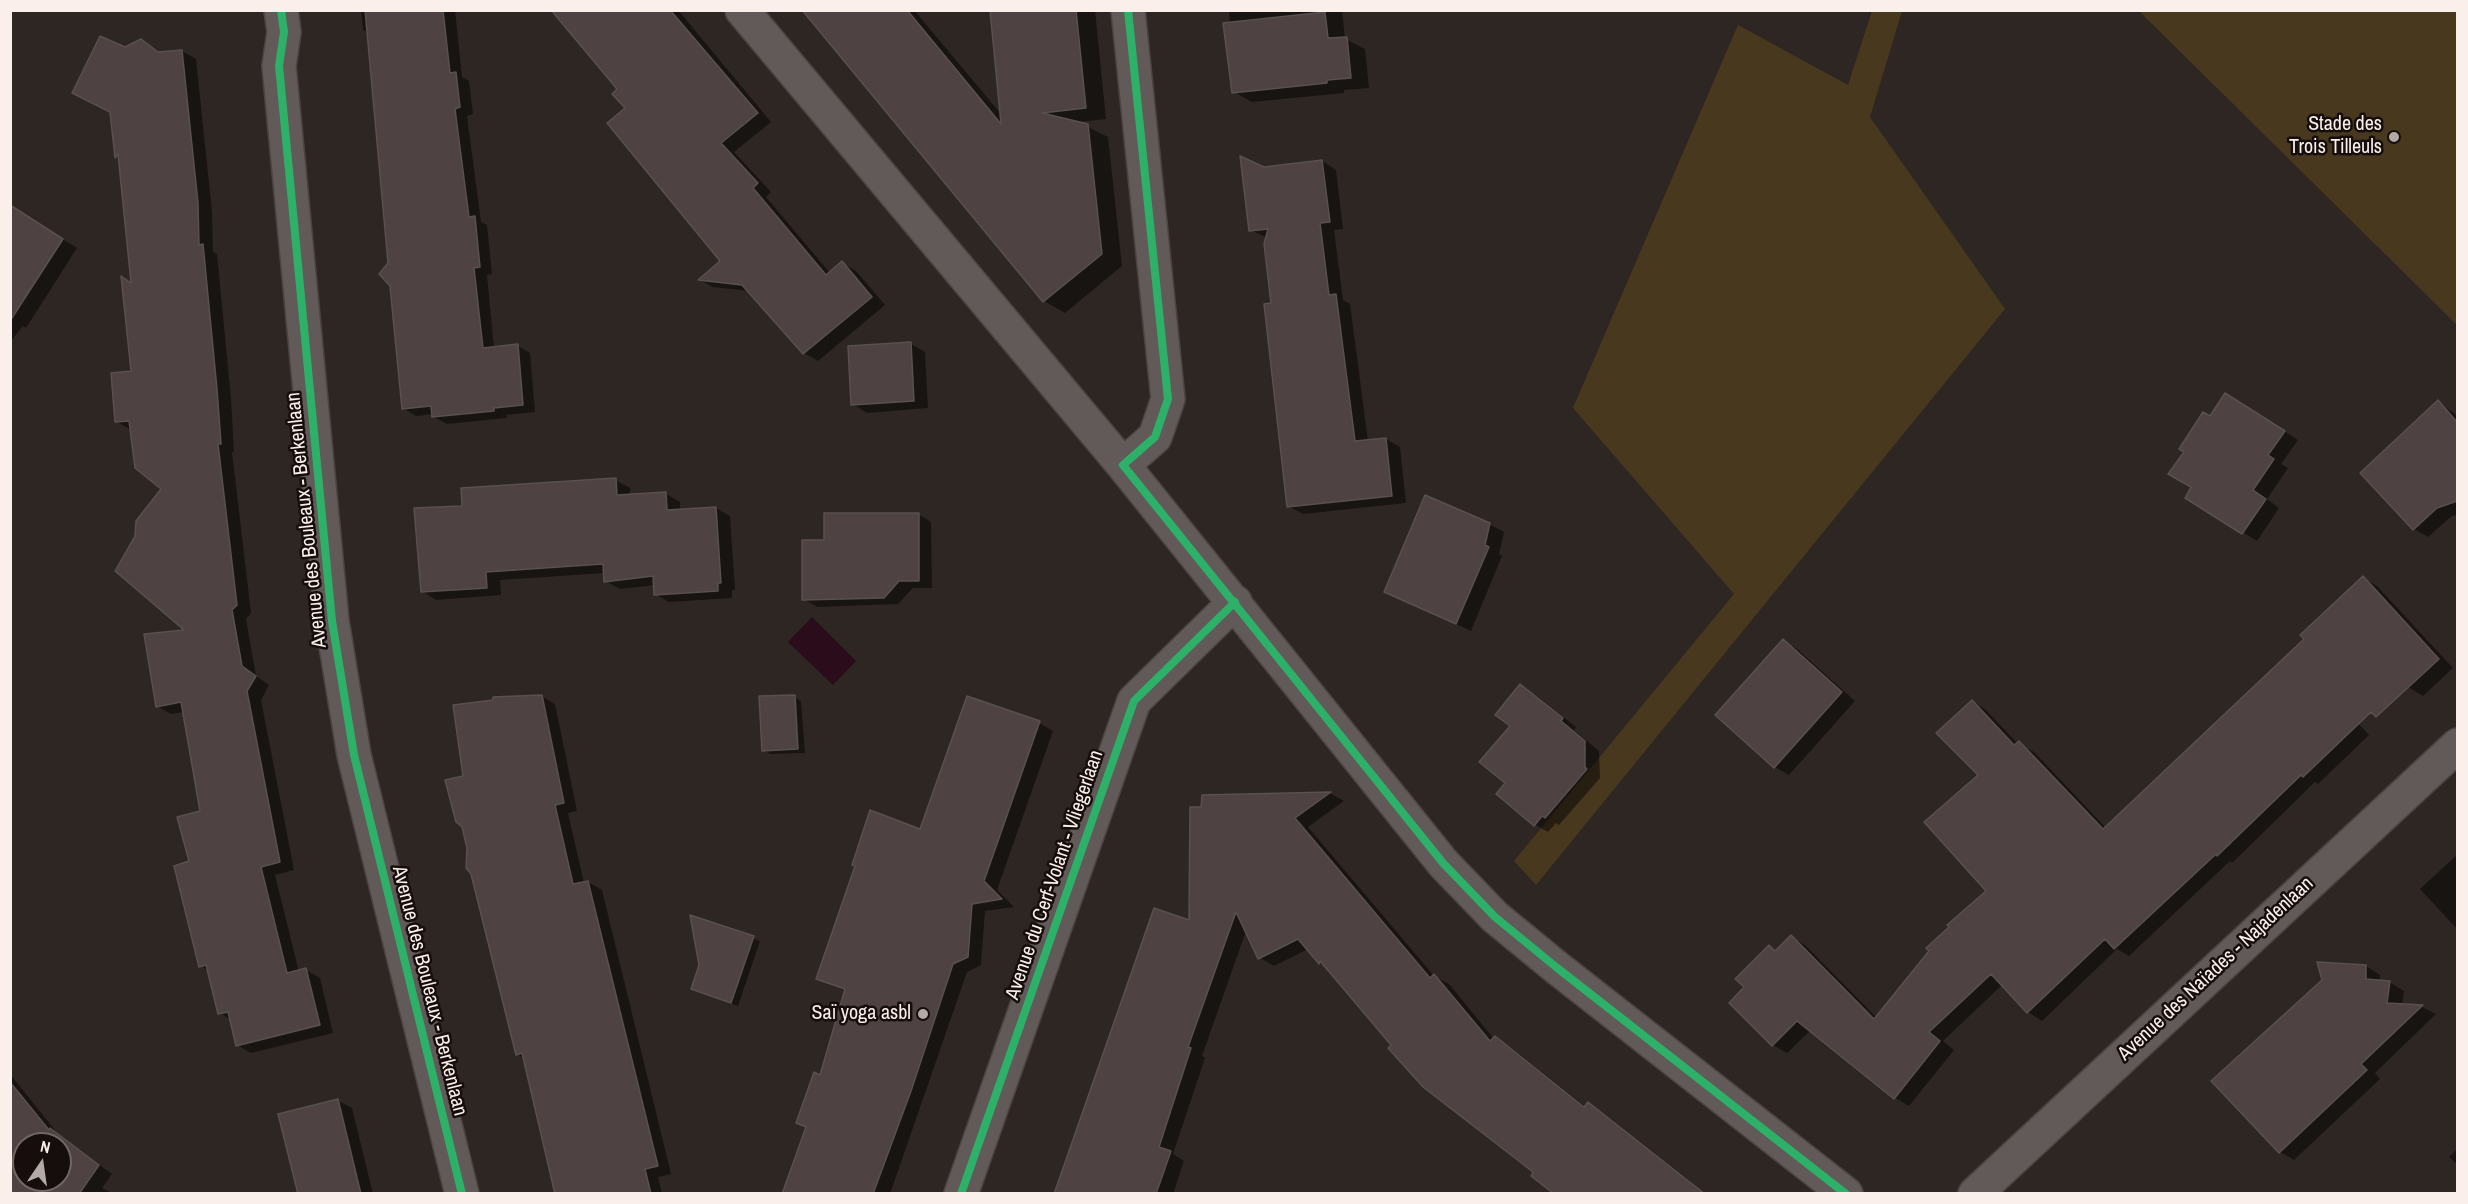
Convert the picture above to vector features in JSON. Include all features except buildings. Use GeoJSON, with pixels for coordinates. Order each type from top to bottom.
{"type":"FeatureCollection","features":[{"type":"Feature","properties":{"kind":"street","name":"Avenue des Bouleaux - Berkenlaan"},"geometry":{"type":"LineString","coordinates":[[259,10],[263,32],[279,66]]}},
{"type":"Feature","properties":{"kind":"street","name":"Avenue des Bouleaux - Berkenlaan"},"geometry":{"type":"LineString","coordinates":[[281,10],[284,32],[279,66],[334,632],[354,755],[462,1194]]}},
{"type":"Feature","properties":{"kind":"street"},"geometry":{"type":"LineString","coordinates":[[742,10],[1123,465],[1443,863],[1495,917],[1846,1194]]}},
{"type":"Feature","properties":{"kind":"street"},"geometry":{"type":"LineString","coordinates":[[1123,465],[1155,437],[1168,399],[1128,10]]}},
{"type":"Feature","properties":{"kind":"street","name":"Avenue du Cerf-Volant - Vliegerlaan"},"geometry":{"type":"LineString","coordinates":[[961,1194],[1134,701],[1235,602]]}},
{"type":"Feature","properties":{"kind":"street","name":"Avenue des Naïades - Najadenlaan"},"geometry":{"type":"LineString","coordinates":[[1975,1194],[2457,746]]}},
{"type":"Feature","properties":{"kind":"shaded area"},"geometry":{"type":"Polygon","coordinates":[[[1872,11],[1902,11],[1870,117],[2005,309],[1536,885],[1514,861],[1734,594],[1573,408],[1738,25],[1848,85],[1872,11]]]}},
{"type":"Feature","properties":{"kind":"shaded area","name":"Stade des Trois Tilleuls"},"geometry":{"type":"Polygon","coordinates":[[[2139,11],[2457,11],[2457,325],[2139,11]]]}},
{"type":"Feature","properties":{"kind":"shaded area"},"geometry":{"type":"Polygon","coordinates":[[[812,617],[856,661],[833,685],[788,642],[812,617]]]}},
{"type":"Feature","properties":{"kind":"cycle path"},"geometry":{"type":"LineString","coordinates":[[281,10],[284,32],[279,66],[332,621],[354,755],[462,1194]]}},
{"type":"Feature","properties":{"kind":"cycle path"},"geometry":{"type":"LineString","coordinates":[[1128,10],[1168,399],[1155,437],[1123,465],[1443,863],[1495,917],[1846,1194]]}},
{"type":"Feature","properties":{"kind":"cycle path"},"geometry":{"type":"LineString","coordinates":[[961,1194],[1134,701],[1235,602]]}},
{"type":"Feature","properties":{"kind":"place","name":"Stade des Trois Tilleuls"},"geometry":{"type":"Point","coordinates":[2394,137]}},
{"type":"Feature","properties":{"kind":"place","name":"Saï yoga asbl"},"geometry":{"type":"Point","coordinates":[923,1014]}}]}
